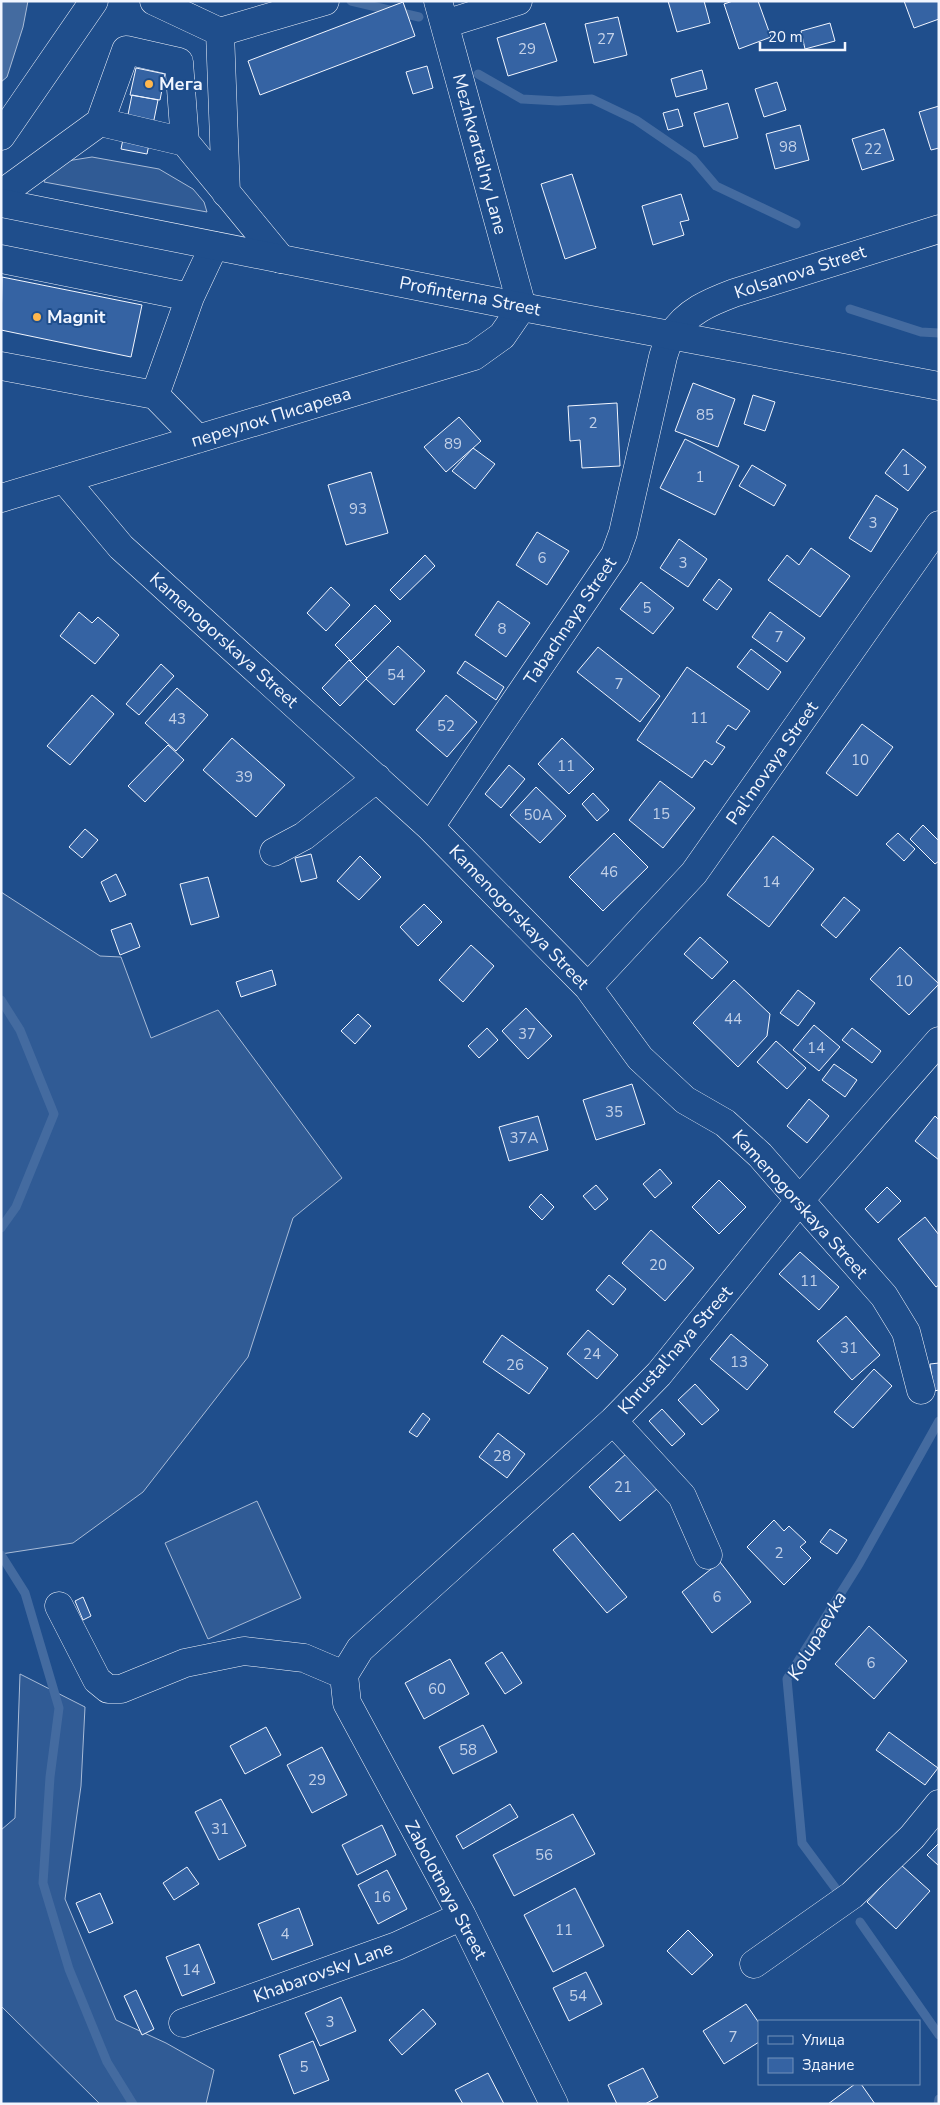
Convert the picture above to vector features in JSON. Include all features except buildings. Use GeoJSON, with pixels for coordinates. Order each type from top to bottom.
{"type":"FeatureCollection","features":[{"type":"Feature","properties":{"kind":"street"},"geometry":{"type":"LineString","coordinates":[[1,136],[94,1]]}},
{"type":"Feature","properties":{"kind":"street"},"geometry":{"type":"LineString","coordinates":[[154,1],[220,32],[325,1]]}},
{"type":"Feature","properties":{"kind":"street"},"geometry":{"type":"LineString","coordinates":[[442,13],[518,1]]}},
{"type":"Feature","properties":{"kind":"street","name":"Mezhkvartal'ny Lane"},"geometry":{"type":"LineString","coordinates":[[442,13],[522,307]]}},
{"type":"Feature","properties":{"kind":"street"},"geometry":{"type":"LineString","coordinates":[[220,32],[226,192]]}},
{"type":"Feature","properties":{"kind":"street"},"geometry":{"type":"LineString","coordinates":[[1,194],[100,122],[126,50],[179,62],[184,142],[281,259]]}},
{"type":"Feature","properties":{"kind":"street"},"geometry":{"type":"LineString","coordinates":[[100,122],[184,142]]}},
{"type":"Feature","properties":{"kind":"street","name":"Profinterna Street"},"geometry":{"type":"LineString","coordinates":[[1,203],[522,307],[939,386]]}},
{"type":"Feature","properties":{"kind":"street","name":"Kolsanova Street"},"geometry":{"type":"LineString","coordinates":[[672,335],[692,312],[711,302],[939,229]]}},
{"type":"Feature","properties":{"kind":"street"},"geometry":{"type":"LineString","coordinates":[[155,395],[190,297],[214,246]]}},
{"type":"Feature","properties":{"kind":"street"},"geometry":{"type":"LineString","coordinates":[[1,259],[190,297]]}},
{"type":"Feature","properties":{"kind":"street","name":"переулок Писарева"},"geometry":{"type":"LineString","coordinates":[[1,498],[474,356],[502,336],[522,307]]}},
{"type":"Feature","properties":{"kind":"street","name":"Tabachnaya Street"},"geometry":{"type":"LineString","coordinates":[[430,827],[615,555],[623,533],[663,357],[672,335]]}},
{"type":"Feature","properties":{"kind":"street"},"geometry":{"type":"LineString","coordinates":[[1,366],[155,395],[198,439]]}},
{"type":"Feature","properties":{"kind":"street","name":"Kamenogorskaya Street"},"geometry":{"type":"LineString","coordinates":[[64,479],[121,547],[430,827],[588,987],[640,1058],[685,1100],[726,1123],[760,1155],[884,1296],[906,1332],[921,1390]]}},
{"type":"Feature","properties":{"kind":"street","name":"Pal'movaya Street"},"geometry":{"type":"LineString","coordinates":[[588,987],[694,872],[939,525]]}},
{"type":"Feature","properties":{"kind":"street"},"geometry":{"type":"LineString","coordinates":[[274,852],[304,836],[377,778]]}},
{"type":"Feature","properties":{"kind":"street","name":"Khrustal'naya Street"},"geometry":{"type":"LineString","coordinates":[[344,1675],[360,1649],[614,1421],[658,1374],[799,1201],[939,1041]]}},
{"type":"Feature","properties":{"kind":"street"},"geometry":{"type":"LineString","coordinates":[[614,1421],[682,1496],[708,1555]]}},
{"type":"Feature","properties":{"kind":"street"},"geometry":{"type":"LineString","coordinates":[[59,1606],[97,1680],[108,1689],[121,1689],[185,1663],[244,1651],[304,1658],[344,1675]]}},
{"type":"Feature","properties":{"kind":"street","name":"Zabolotnaya Street"},"geometry":{"type":"LineString","coordinates":[[344,1675],[347,1703],[462,1916],[554,2104]]}},
{"type":"Feature","properties":{"kind":"street"},"geometry":{"type":"LineString","coordinates":[[754,1964],[852,1895],[912,1837],[939,1804]]}},
{"type":"Feature","properties":{"kind":"street","name":"Khabarovsky Lane"},"geometry":{"type":"LineString","coordinates":[[183,2023],[397,1946],[462,1916]]}},
{"type":"Feature","properties":{"kind":"shaded area"},"geometry":{"type":"Polygon","coordinates":[[[1,1],[28,1],[23,27],[7,77],[1,82],[1,1]]]}},
{"type":"Feature","properties":{"kind":"shaded area"},"geometry":{"type":"Polygon","coordinates":[[[92,157],[159,169],[193,189],[204,202],[207,212],[44,182],[48,173],[67,161],[92,157]]]}},
{"type":"Feature","properties":{"kind":"shaded area"},"geometry":{"type":"Polygon","coordinates":[[[1,892],[100,956],[121,957],[151,1038],[218,1010],[342,1178],[293,1218],[248,1357],[143,1492],[73,1543],[1,1554],[1,892]]]}},
{"type":"Feature","properties":{"kind":"shaded area"},"geometry":{"type":"Polygon","coordinates":[[[257,1501],[301,1598],[208,1639],[165,1543],[257,1501]]]}},
{"type":"Feature","properties":{"kind":"shaded area"},"geometry":{"type":"Polygon","coordinates":[[[20,1674],[85,1707],[81,1786],[65,1899],[116,2020],[166,2043],[214,2070],[206,2104],[100,2104],[1,2006],[1,1830],[15,1818],[20,1674]]]}},
{"type":"Feature","properties":{"kind":"waterway","name":"Kolupaevka"},"geometry":{"type":"LineString","coordinates":[[351,1],[419,17]]}},
{"type":"Feature","properties":{"kind":"waterway","name":"Kolupaevka"},"geometry":{"type":"LineString","coordinates":[[478,74],[522,99],[558,101],[592,99],[636,120],[693,159],[716,186],[796,224]]}},
{"type":"Feature","properties":{"kind":"waterway","name":"Kolupaevka"},"geometry":{"type":"LineString","coordinates":[[850,309],[921,332],[939,333]]}},
{"type":"Feature","properties":{"kind":"waterway"},"geometry":{"type":"LineString","coordinates":[[1,1000],[20,1030],[54,1114],[16,1207],[1,1228]]}},
{"type":"Feature","properties":{"kind":"waterway","name":"Kolupaevka"},"geometry":{"type":"LineString","coordinates":[[839,1893],[802,1843],[787,1679],[859,1564],[939,1421]]}},
{"type":"Feature","properties":{"kind":"waterway"},"geometry":{"type":"LineString","coordinates":[[1,1555],[25,1593],[59,1708],[50,1777],[43,1883],[69,1969],[107,2062],[133,2104]]}},
{"type":"Feature","properties":{"kind":"waterway","name":"Kolupaevka"},"geometry":{"type":"LineString","coordinates":[[860,1922],[939,2035]]}},
{"type":"Feature","properties":{"kind":"waterway","name":"Kolupaevka"},"geometry":{"type":"LineString","coordinates":[[938,2104],[939,2099]]}},
{"type":"Feature","properties":{"kind":"place","name":"Мега"},"geometry":{"type":"Point","coordinates":[149,84]}},
{"type":"Feature","properties":{"kind":"place","name":"Magnit"},"geometry":{"type":"Point","coordinates":[37,317]}}]}
